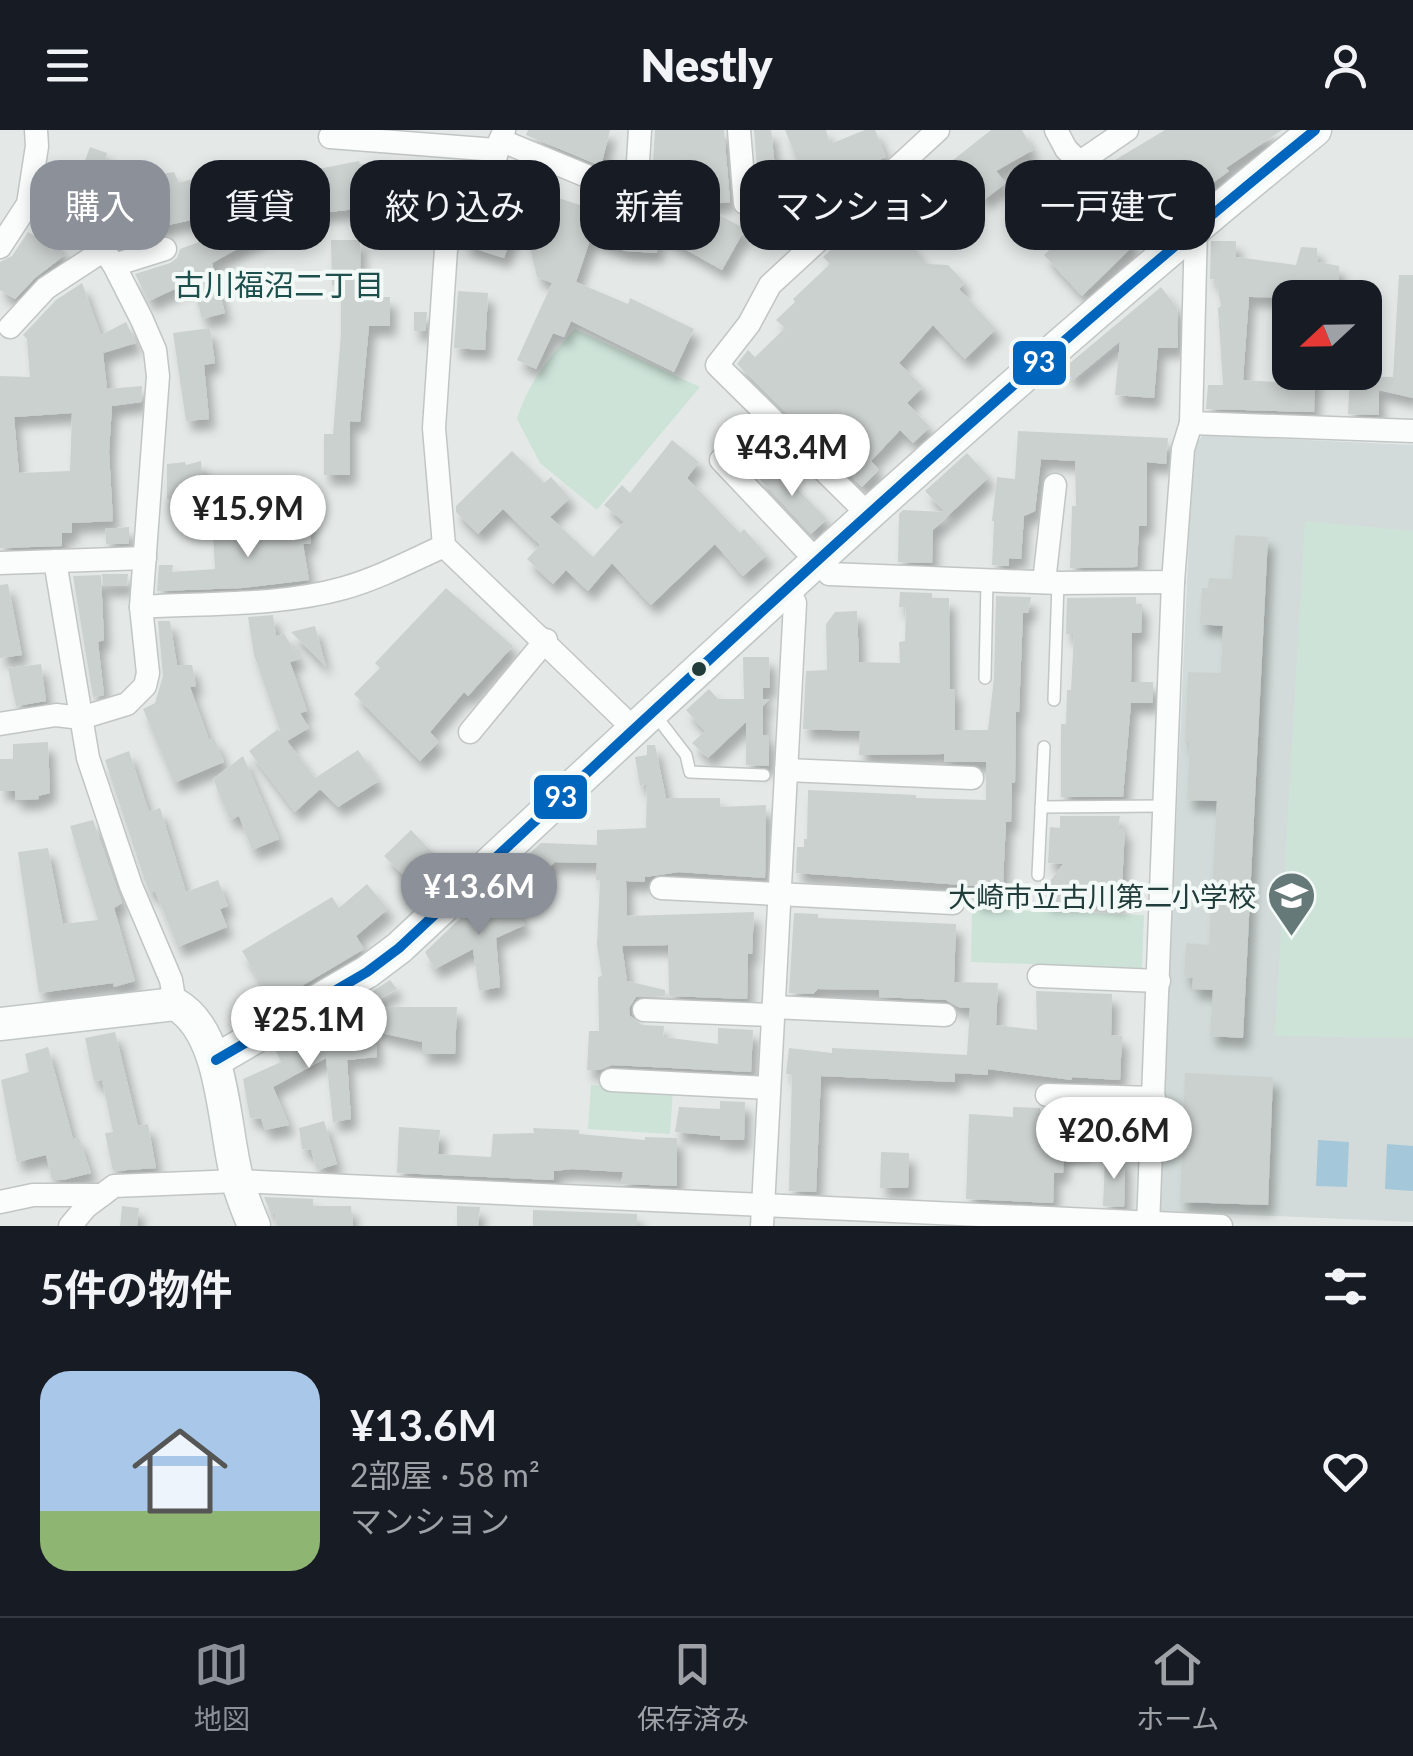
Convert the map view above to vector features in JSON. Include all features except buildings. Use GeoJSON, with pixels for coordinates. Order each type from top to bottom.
{"type":"FeatureCollection","features":[{"type":"Feature","properties":{"kind":"street"},"geometry":{"type":"LineString","coordinates":[[0,247],[28,204],[36,130]]}},
{"type":"Feature","properties":{"kind":"street"},"geometry":{"type":"LineString","coordinates":[[330,137],[500,140],[630,194],[637,176],[640,130]]}},
{"type":"Feature","properties":{"kind":"street"},"geometry":{"type":"LineString","coordinates":[[739,130],[741,160]]}},
{"type":"Feature","properties":{"kind":"street"},"geometry":{"type":"LineString","coordinates":[[1056,130],[1078,160]]}},
{"type":"Feature","properties":{"kind":"street"},"geometry":{"type":"LineString","coordinates":[[1083,160],[1126,130]]}},
{"type":"Feature","properties":{"kind":"street"},"geometry":{"type":"LineString","coordinates":[[1215,211],[1315,130]]}},
{"type":"Feature","properties":{"kind":"street"},"geometry":{"type":"LineString","coordinates":[[902,160],[931,132]]}},
{"type":"Feature","properties":{"kind":"street"},"geometry":{"type":"LineString","coordinates":[[0,724],[56,715],[81,718],[127,704],[139,696],[148,673],[141,607],[158,376],[155,350],[97,240],[57,226],[28,204]]}},
{"type":"Feature","properties":{"kind":"street"},"geometry":{"type":"LineString","coordinates":[[10,327],[46,288],[109,258],[159,250]]}},
{"type":"Feature","properties":{"kind":"street"},"geometry":{"type":"LineString","coordinates":[[446,250],[434,428],[444,546],[546,640],[644,720]]}},
{"type":"Feature","properties":{"kind":"street"},"geometry":{"type":"LineString","coordinates":[[807,250],[770,286],[749,324],[717,365],[868,514]]}},
{"type":"Feature","properties":{"kind":"street"},"geometry":{"type":"LineString","coordinates":[[216,1060],[367,972],[399,948],[788,585],[1169,250]]}},
{"type":"Feature","properties":{"kind":"street"},"geometry":{"type":"LineString","coordinates":[[1148,1224],[1162,806],[1173,582],[1184,449],[1192,423],[1196,250]]}},
{"type":"Feature","properties":{"kind":"street"},"geometry":{"type":"LineString","coordinates":[[1192,423],[1413,430]]}},
{"type":"Feature","properties":{"kind":"street"},"geometry":{"type":"LineString","coordinates":[[721,460],[829,574],[1173,582]]}},
{"type":"Feature","properties":{"kind":"street"},"geometry":{"type":"LineString","coordinates":[[1051,582],[1055,485]]}},
{"type":"Feature","properties":{"kind":"street"},"geometry":{"type":"LineString","coordinates":[[141,607],[298,598],[373,578],[444,546]]}},
{"type":"Feature","properties":{"kind":"street"},"geometry":{"type":"LineString","coordinates":[[0,563],[145,558]]}},
{"type":"Feature","properties":{"kind":"street"},"geometry":{"type":"LineString","coordinates":[[55,562],[81,718],[102,805],[171,980],[176,1004]]}},
{"type":"Feature","properties":{"kind":"street"},"geometry":{"type":"LineString","coordinates":[[763,1215],[780,893],[775,772],[794,604],[788,585]]}},
{"type":"Feature","properties":{"kind":"street"},"geometry":{"type":"LineString","coordinates":[[470,732],[546,640]]}},
{"type":"Feature","properties":{"kind":"street"},"geometry":{"type":"LineString","coordinates":[[775,772],[972,778]]}},
{"type":"Feature","properties":{"kind":"street"},"geometry":{"type":"LineString","coordinates":[[661,888],[952,902]]}},
{"type":"Feature","properties":{"kind":"street"},"geometry":{"type":"LineString","coordinates":[[1038,976],[1159,982]]}},
{"type":"Feature","properties":{"kind":"street"},"geometry":{"type":"LineString","coordinates":[[0,1024],[176,1004],[186,1010],[216,1060],[237,1181],[254,1226]]}},
{"type":"Feature","properties":{"kind":"street"},"geometry":{"type":"LineString","coordinates":[[644,1010],[946,1015]]}},
{"type":"Feature","properties":{"kind":"street"},"geometry":{"type":"LineString","coordinates":[[611,1080],[769,1088]]}},
{"type":"Feature","properties":{"kind":"street"},"geometry":{"type":"LineString","coordinates":[[1047,1094],[1154,1098]]}},
{"type":"Feature","properties":{"kind":"street"},"geometry":{"type":"LineString","coordinates":[[70,1226],[86,1207],[114,1186],[237,1181],[763,1215],[1221,1226]]}},
{"type":"Feature","properties":{"kind":"street"},"geometry":{"type":"LineString","coordinates":[[0,1202],[33,1196],[102,1195]]}},
{"type":"Feature","properties":{"kind":"lane"},"geometry":{"type":"LineString","coordinates":[[986,678],[987,580]]}},
{"type":"Feature","properties":{"kind":"lane"},"geometry":{"type":"LineString","coordinates":[[1051,582],[1054,700]]}},
{"type":"Feature","properties":{"kind":"lane"},"geometry":{"type":"LineString","coordinates":[[644,720],[686,755],[690,772],[775,772]]}},
{"type":"Feature","properties":{"kind":"lane"},"geometry":{"type":"LineString","coordinates":[[1038,875],[1044,747]]}},
{"type":"Feature","properties":{"kind":"lane"},"geometry":{"type":"LineString","coordinates":[[1040,807],[1162,806]]}},
{"type":"Feature","properties":{"kind":"shaded area","name":"大崎市立古川第二小学校"},"geometry":{"type":"Polygon","coordinates":[[[1203,435],[1413,445],[1413,1222],[1159,1211],[1193,447],[1203,435]]]}},
{"type":"Feature","properties":{"kind":"green space"},"geometry":{"type":"Polygon","coordinates":[[[575,329],[700,387],[597,510],[540,463],[517,419],[533,382],[575,329]]]}},
{"type":"Feature","properties":{"kind":"green space"},"geometry":{"type":"Polygon","coordinates":[[[1305,521],[1413,531],[1413,1038],[1275,1036],[1305,521]]]}},
{"type":"Feature","properties":{"kind":"green space"},"geometry":{"type":"Polygon","coordinates":[[[972,909],[1144,915],[1142,968],[971,962],[972,909]]]}},
{"type":"Feature","properties":{"kind":"green space"},"geometry":{"type":"Polygon","coordinates":[[[591,1085],[673,1091],[670,1134],[588,1129],[591,1085]]]}},
{"type":"Feature","properties":{"kind":"water"},"geometry":{"type":"Polygon","coordinates":[[[1318,1140],[1349,1142],[1347,1187],[1316,1186],[1318,1140]]]}},
{"type":"Feature","properties":{"kind":"water"},"geometry":{"type":"Polygon","coordinates":[[[1387,1144],[1413,1146],[1413,1191],[1385,1189],[1387,1144]]]}},
{"type":"Feature","properties":{"kind":"transit line","name":"93"},"geometry":{"type":"LineString","coordinates":[[216,1060],[367,972],[399,948],[965,428],[1315,130]]}},
{"type":"Feature","properties":{"kind":"place","name":"大崎市立古川第二小学校"},"geometry":{"type":"Point","coordinates":[1291,938]}},
{"type":"Feature","properties":{"kind":"district","name":"古川福沼二丁目"},"geometry":{"type":"Point","coordinates":[279,284]}}]}
